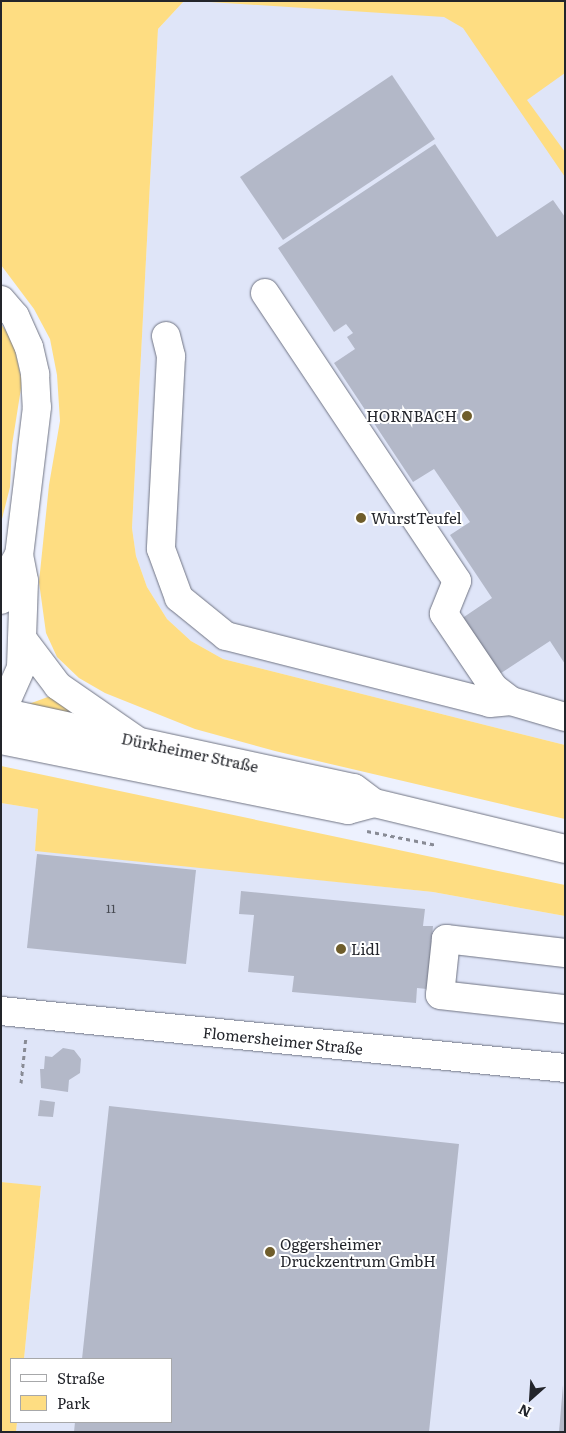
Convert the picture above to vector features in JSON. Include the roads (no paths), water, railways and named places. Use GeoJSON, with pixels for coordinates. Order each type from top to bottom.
{"type":"FeatureCollection","features":[{"type":"Feature","properties":{"kind":"main road"},"geometry":{"type":"LineString","coordinates":[[265,293],[457,581],[444,614],[494,688],[511,701],[565,717]]}},
{"type":"Feature","properties":{"kind":"main road"},"geometry":{"type":"LineString","coordinates":[[1,300],[15,316],[29,346],[35,374],[34,445],[19,555],[24,581],[24,641],[15,687],[2,712]]}},
{"type":"Feature","properties":{"kind":"main road"},"geometry":{"type":"LineString","coordinates":[[166,336],[171,356],[161,549],[180,598],[226,636],[490,704],[511,701]]}},
{"type":"Feature","properties":{"kind":"main road"},"geometry":{"type":"LineString","coordinates":[[1,600],[5,579],[19,555]]}},
{"type":"Feature","properties":{"kind":"main road"},"geometry":{"type":"LineString","coordinates":[[24,641],[58,686],[136,740]]}},
{"type":"Feature","properties":{"kind":"main road","name":"Dürkheimer Straße"},"geometry":{"type":"LineString","coordinates":[[2,712],[354,788],[374,803],[565,848]]}},
{"type":"Feature","properties":{"kind":"main road","name":"Dürkheimer Straße"},"geometry":{"type":"LineString","coordinates":[[1,740],[348,810],[374,803]]}},
{"type":"Feature","properties":{"kind":"main road"},"geometry":{"type":"LineString","coordinates":[[565,953],[446,939],[440,996],[565,1008]]}},
{"type":"Feature","properties":{"kind":"main road","name":"Flomersheimer Straße"},"geometry":{"type":"LineString","coordinates":[[1,1011],[565,1068]]}},
{"type":"Feature","properties":{"kind":"place","name":"HORNBACH"},"geometry":{"type":"Point","coordinates":[467,416]}},
{"type":"Feature","properties":{"kind":"place","name":"WurstTeufel"},"geometry":{"type":"Point","coordinates":[361,518]}},
{"type":"Feature","properties":{"kind":"place","name":"Lidl"},"geometry":{"type":"Point","coordinates":[341,949]}},
{"type":"Feature","properties":{"kind":"place","name":"Oggersheimer Druckzentrum GmbH"},"geometry":{"type":"Point","coordinates":[270,1252]}}]}
